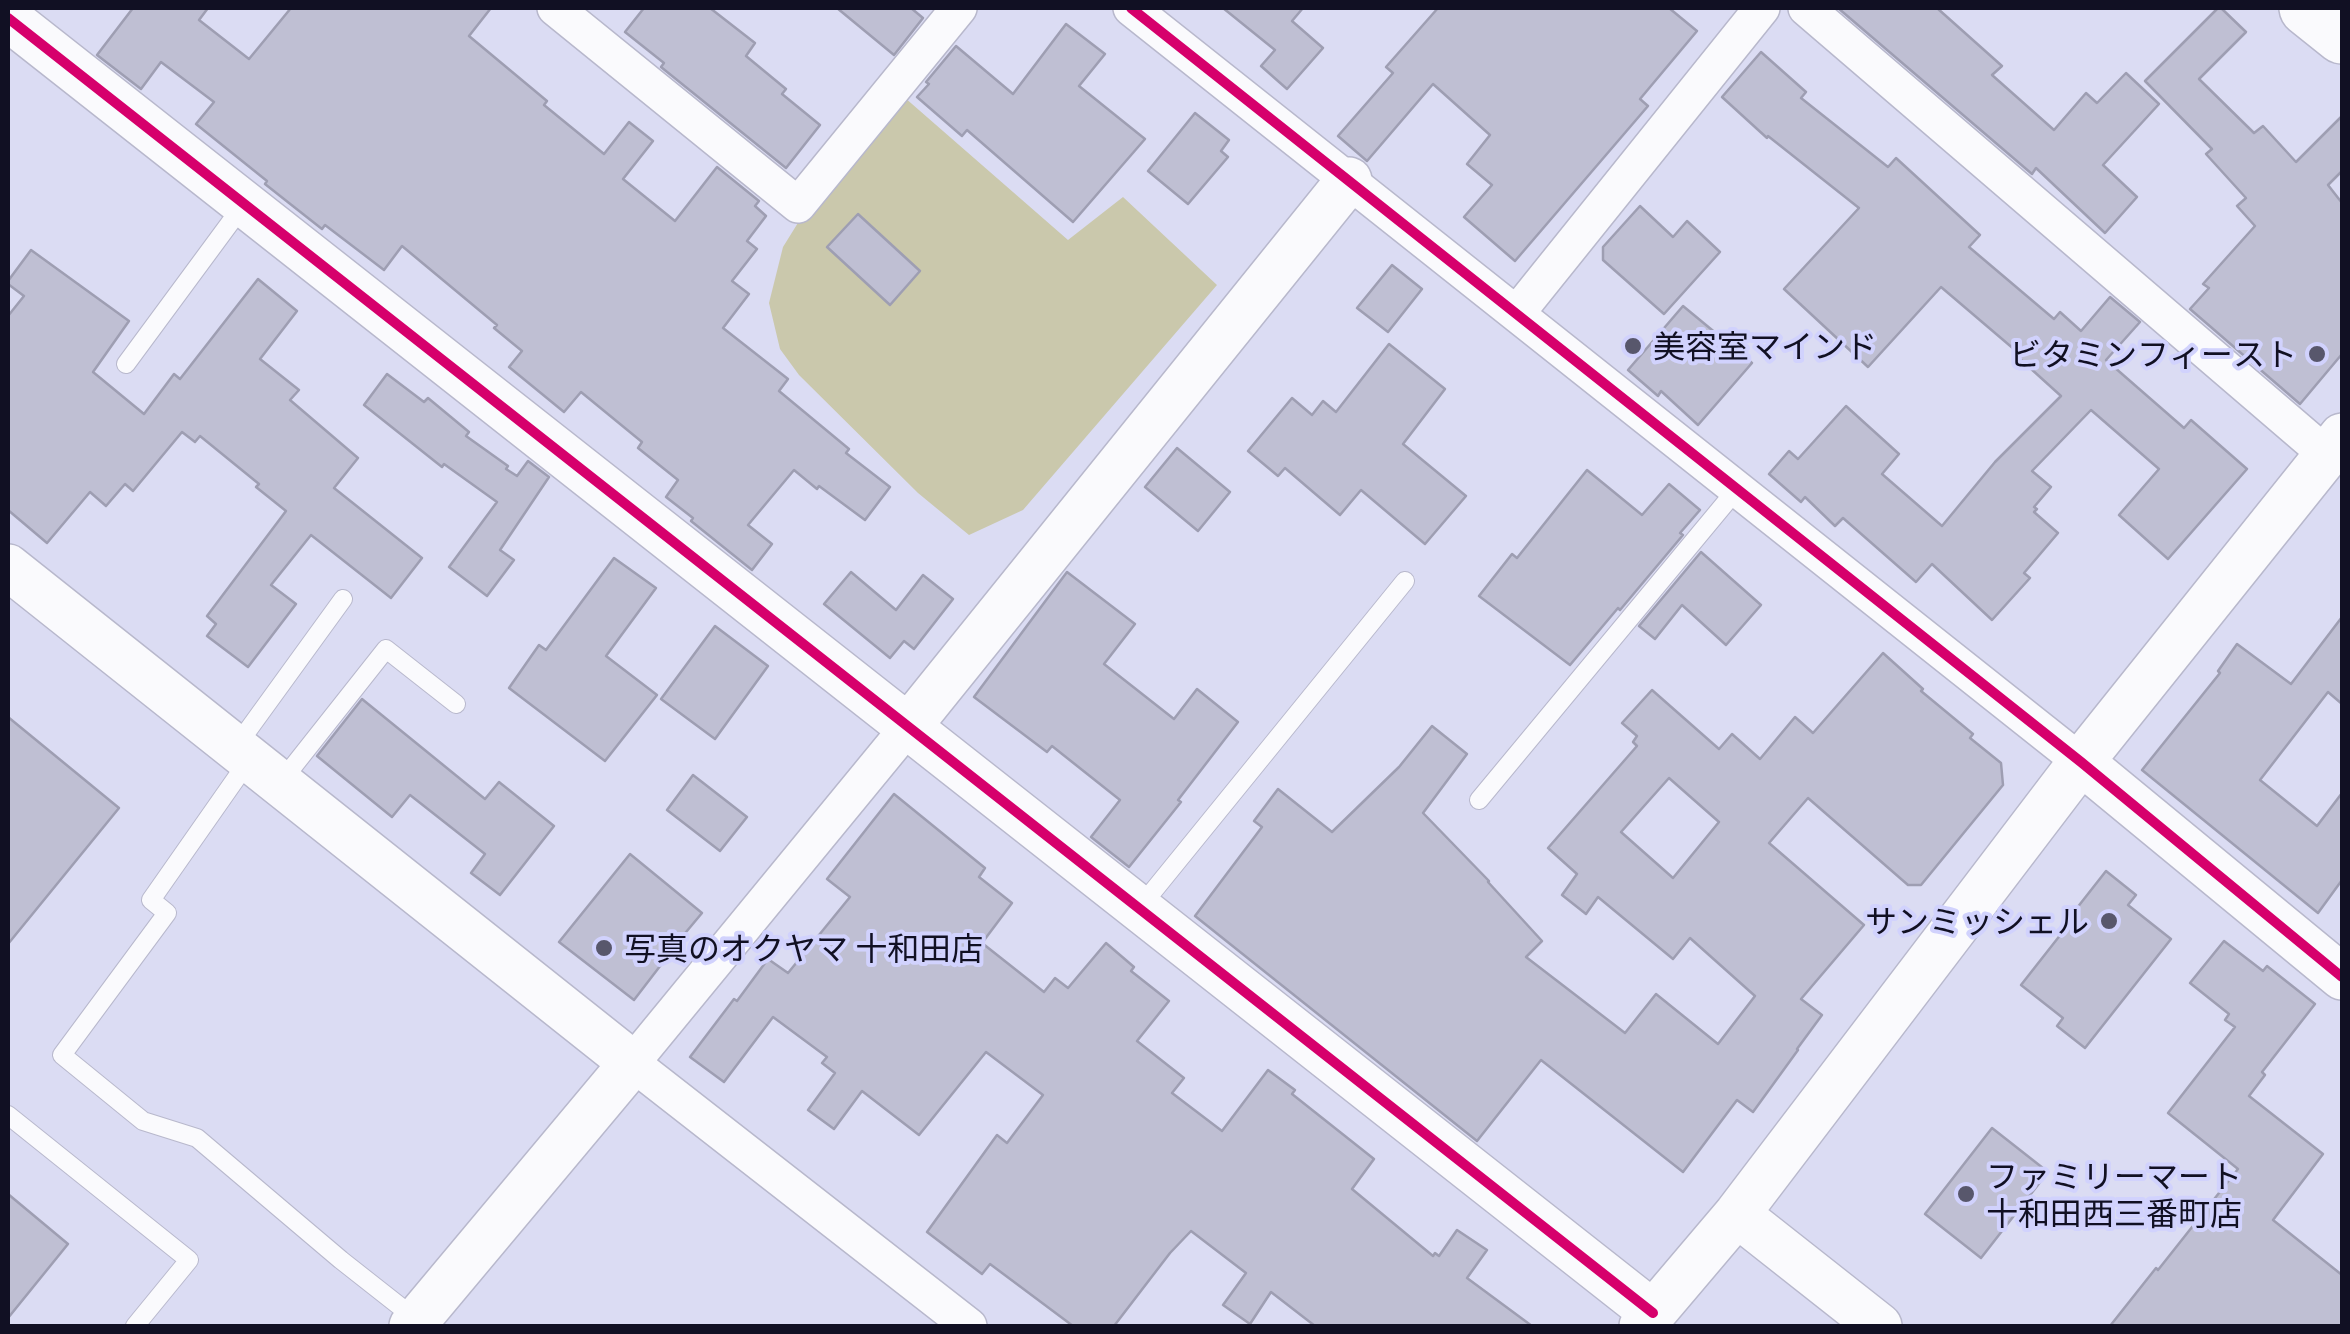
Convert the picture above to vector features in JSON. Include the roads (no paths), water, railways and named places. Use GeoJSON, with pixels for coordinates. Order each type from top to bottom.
{"type":"FeatureCollection","features":[{"type":"Feature","properties":{"kind":"main road"},"geometry":{"type":"LineString","coordinates":[[2307,8],[2342,36]]}},
{"type":"Feature","properties":{"kind":"street"},"geometry":{"type":"LineString","coordinates":[[555,8],[798,205],[959,8]]}},
{"type":"Feature","properties":{"kind":"street"},"geometry":{"type":"LineString","coordinates":[[1131,8],[2080,762],[2342,977]]}},
{"type":"Feature","properties":{"kind":"street"},"geometry":{"type":"LineString","coordinates":[[1516,312],[1762,8]]}},
{"type":"Feature","properties":{"kind":"street"},"geometry":{"type":"LineString","coordinates":[[8,18],[1139,908],[1648,1320],[1737,1214],[2080,762],[2335,446],[1806,8]]}},
{"type":"Feature","properties":{"kind":"street"},"geometry":{"type":"LineString","coordinates":[[415,1323],[908,727],[1349,180]]}},
{"type":"Feature","properties":{"kind":"street"},"geometry":{"type":"LineString","coordinates":[[8,567],[969,1326]]}},
{"type":"Feature","properties":{"kind":"street"},"geometry":{"type":"LineString","coordinates":[[1737,1214],[1879,1326]]}},
{"type":"Feature","properties":{"kind":"lane"},"geometry":{"type":"LineString","coordinates":[[126,364],[244,204]]}},
{"type":"Feature","properties":{"kind":"lane"},"geometry":{"type":"LineString","coordinates":[[1479,800],[1737,490]]}},
{"type":"Feature","properties":{"kind":"lane"},"geometry":{"type":"LineString","coordinates":[[1139,908],[1406,580]]}},
{"type":"Feature","properties":{"kind":"lane"},"geometry":{"type":"LineString","coordinates":[[343,600],[255,764],[150,900],[167,913],[62,1054],[143,1121],[197,1138],[415,1323]]}},
{"type":"Feature","properties":{"kind":"lane"},"geometry":{"type":"LineString","coordinates":[[255,764],[386,648],[456,704]]}},
{"type":"Feature","properties":{"kind":"lane"},"geometry":{"type":"LineString","coordinates":[[8,1116],[189,1260],[135,1326]]}},
{"type":"Feature","properties":{"kind":"place","name":"美容室マインド"},"geometry":{"type":"Point","coordinates":[1633,346]}},
{"type":"Feature","properties":{"kind":"place","name":"ビタミンフィースト"},"geometry":{"type":"Point","coordinates":[2317,354]}},
{"type":"Feature","properties":{"kind":"place","name":"サンミッシェル"},"geometry":{"type":"Point","coordinates":[2109,921]}},
{"type":"Feature","properties":{"kind":"place","name":"写真のオクヤマ 十和田店"},"geometry":{"type":"Point","coordinates":[604,948]}},
{"type":"Feature","properties":{"kind":"place","name":"ファミリーマート 十和田西三番町店"},"geometry":{"type":"Point","coordinates":[1966,1194]}}]}
